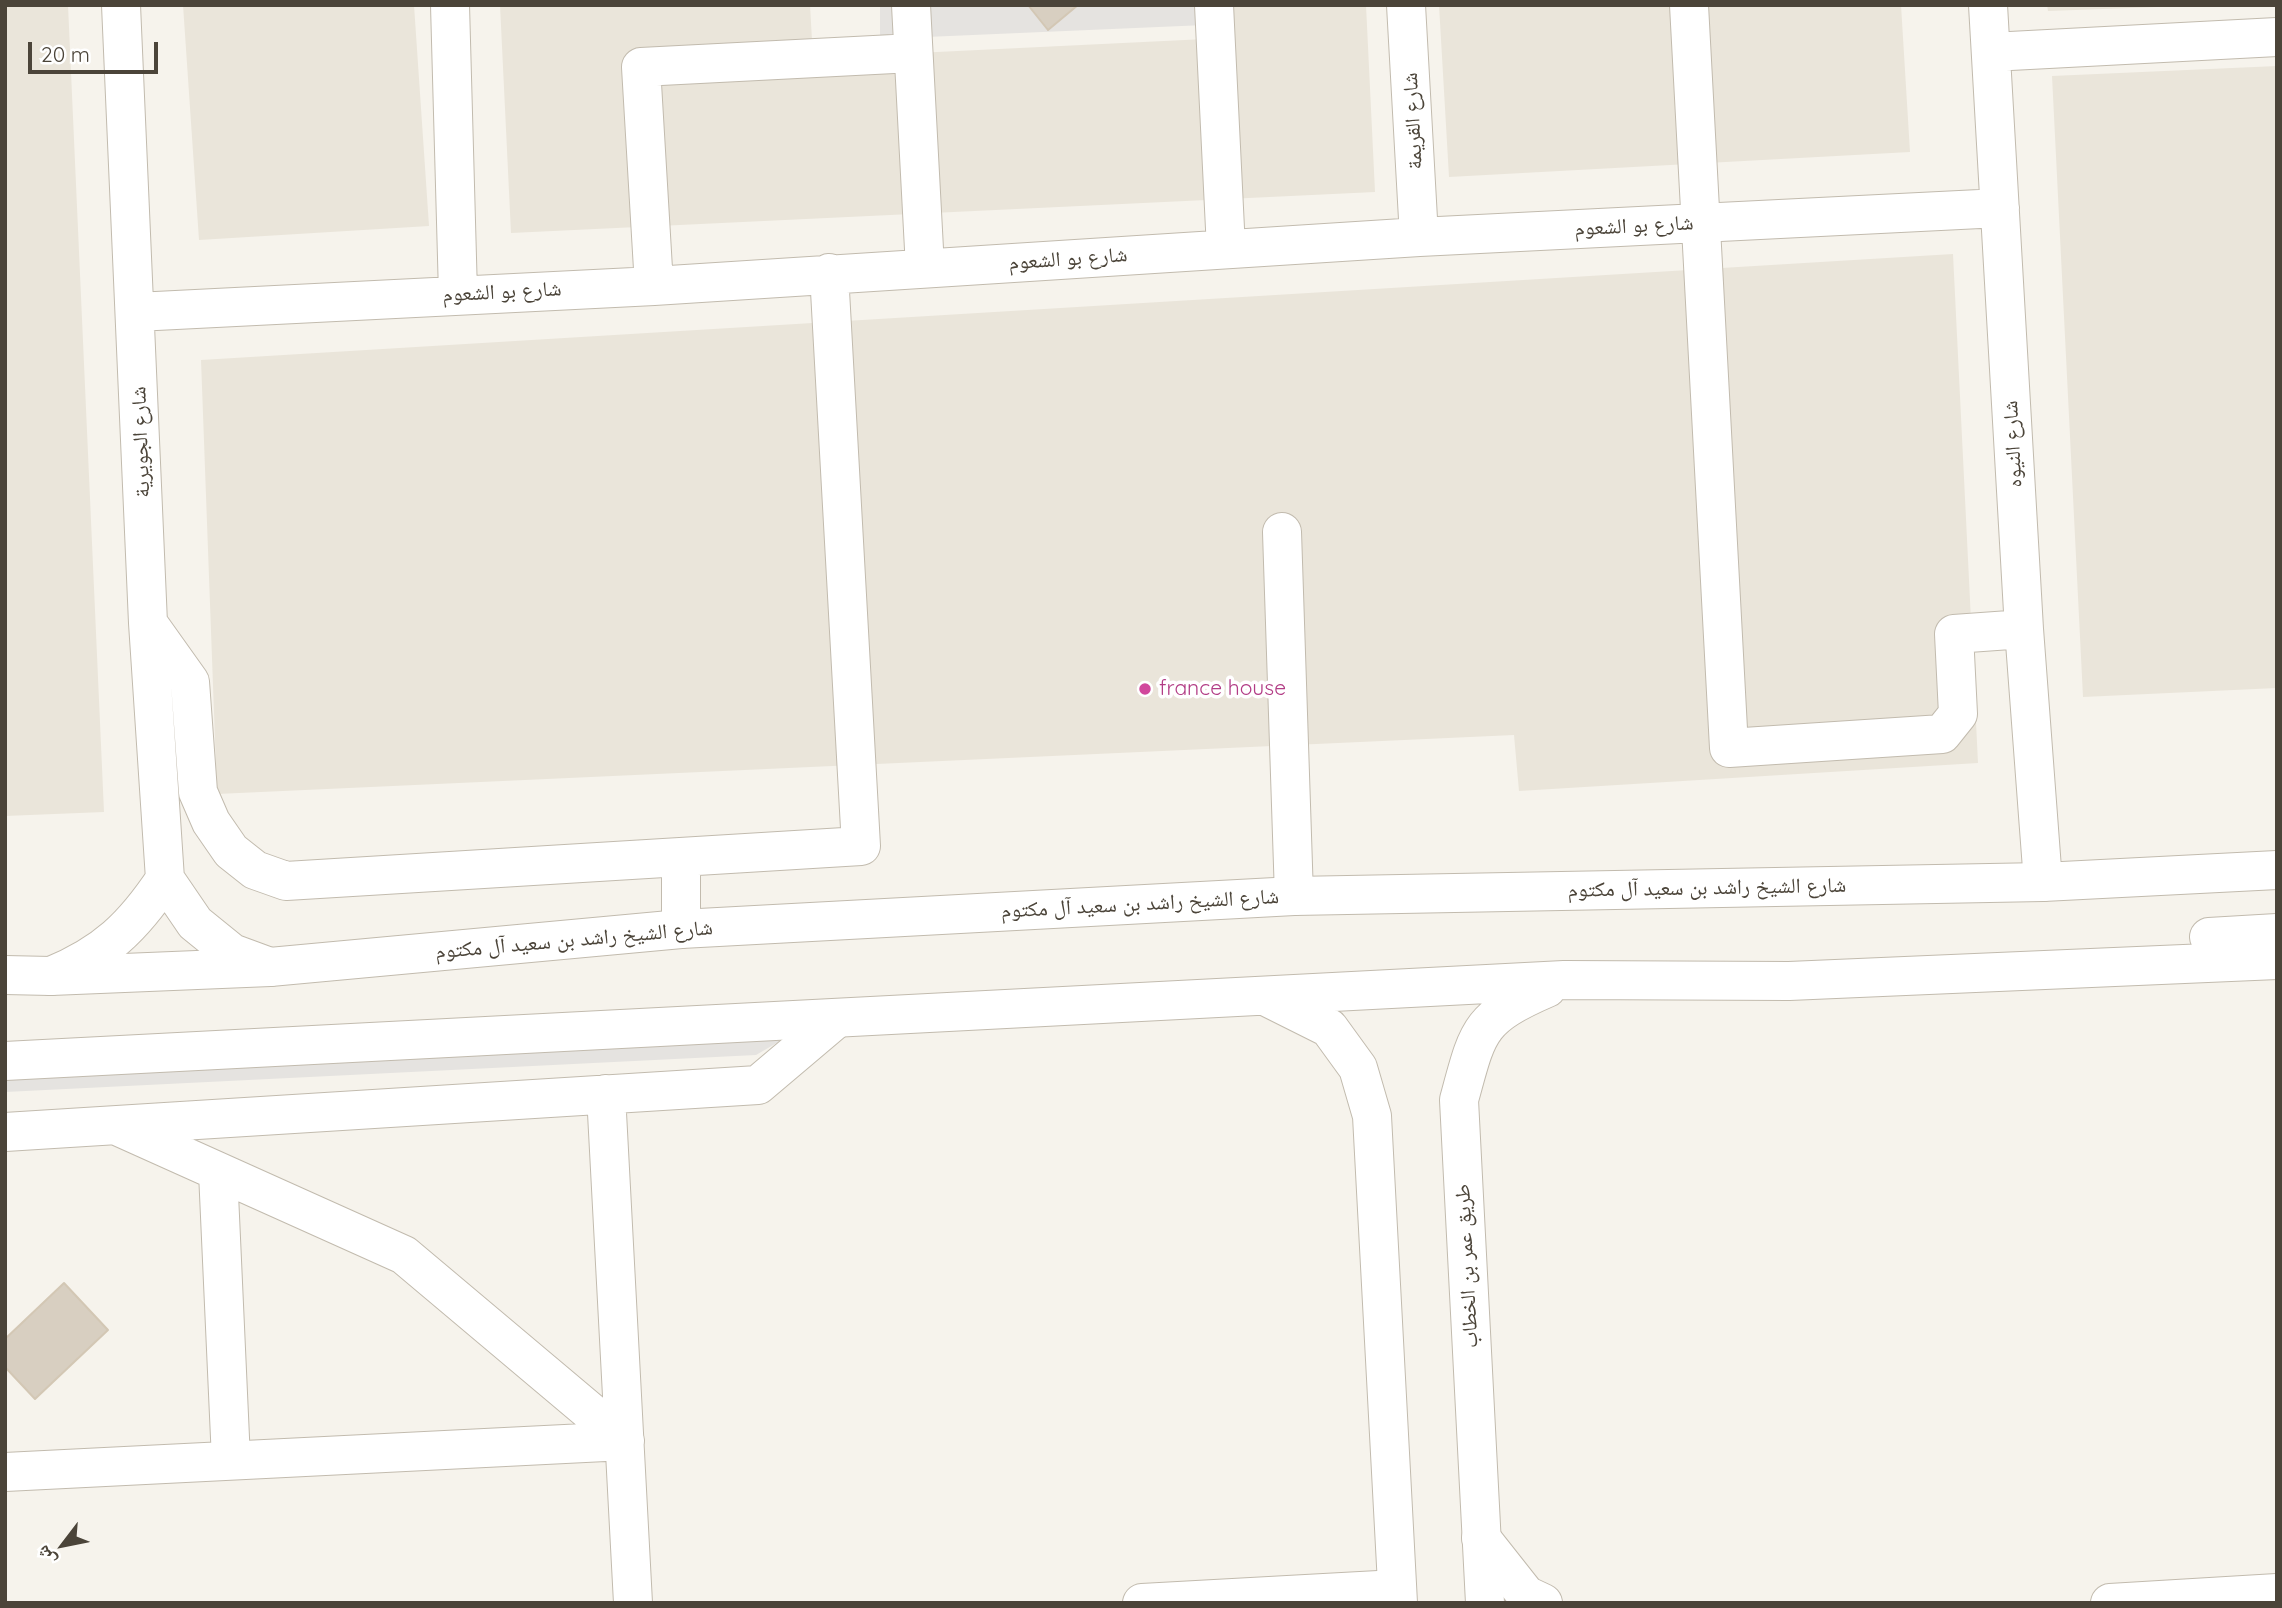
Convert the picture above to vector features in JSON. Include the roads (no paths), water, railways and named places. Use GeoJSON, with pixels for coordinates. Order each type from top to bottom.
{"type":"FeatureCollection","features":[{"type":"Feature","properties":{"kind":"street","name":"شارع الجويرية"},"geometry":{"type":"LineString","coordinates":[[121,5],[148,622],[166,879],[194,923],[232,953],[270,967]]}},
{"type":"Feature","properties":{"kind":"street"},"geometry":{"type":"LineString","coordinates":[[450,5],[458,294]]}},
{"type":"Feature","properties":{"kind":"street"},"geometry":{"type":"LineString","coordinates":[[911,5],[925,268]]}},
{"type":"Feature","properties":{"kind":"street"},"geometry":{"type":"LineString","coordinates":[[1214,5],[1226,249]]}},
{"type":"Feature","properties":{"kind":"street","name":"شارع القريمة"},"geometry":{"type":"LineString","coordinates":[[1406,5],[1419,237]]}},
{"type":"Feature","properties":{"kind":"street"},"geometry":{"type":"LineString","coordinates":[[1689,5],[1729,748],[1942,734],[1958,714],[1954,634],[2024,629]]}},
{"type":"Feature","properties":{"kind":"street","name":"شارع النيوه"},"geometry":{"type":"LineString","coordinates":[[1988,5],[2024,629],[2043,881]]}},
{"type":"Feature","properties":{"kind":"street"},"geometry":{"type":"LineString","coordinates":[[1991,52],[2277,37]]}},
{"type":"Feature","properties":{"kind":"street"},"geometry":{"type":"LineString","coordinates":[[654,286],[641,66],[914,53]]}},
{"type":"Feature","properties":{"kind":"street","name":"شارع بو الشعوم"},"geometry":{"type":"LineString","coordinates":[[136,312],[654,286],[1419,237],[2000,208]]}},
{"type":"Feature","properties":{"kind":"street"},"geometry":{"type":"LineString","coordinates":[[148,622],[190,682],[198,792],[211,822],[231,851],[255,870],[286,881],[861,846],[829,273]]}},
{"type":"Feature","properties":{"kind":"street"},"geometry":{"type":"LineString","coordinates":[[1282,532],[1294,896]]}},
{"type":"Feature","properties":{"kind":"street"},"geometry":{"type":"LineString","coordinates":[[681,857],[681,929]]}},
{"type":"Feature","properties":{"kind":"street","name":"شارع الشيخ راشد بن سعيد آل مكتوم"},"geometry":{"type":"LineString","coordinates":[[5,975],[51,976],[270,967],[681,929],[1294,896],[2043,881],[2277,870]]}},
{"type":"Feature","properties":{"kind":"street"},"geometry":{"type":"LineString","coordinates":[[51,976],[85,962],[121,936],[166,879]]}},
{"type":"Feature","properties":{"kind":"street"},"geometry":{"type":"LineString","coordinates":[[1789,981],[2033,948],[2277,933]]}},
{"type":"Feature","properties":{"kind":"street"},"geometry":{"type":"LineString","coordinates":[[5,1061],[1564,980],[1789,981],[2277,960]]}},
{"type":"Feature","properties":{"kind":"street","name":"طريق عمر بن الخطاب"},"geometry":{"type":"LineString","coordinates":[[1485,1603],[1459,1100],[1472,1050],[1491,1017],[1510,1004],[1564,980]]}},
{"type":"Feature","properties":{"kind":"street"},"geometry":{"type":"LineString","coordinates":[[1142,1603],[1398,1596],[1371,1116],[1358,1068],[1329,1028],[1267,997]]}},
{"type":"Feature","properties":{"kind":"street"},"geometry":{"type":"LineString","coordinates":[[5,1132],[758,1085],[836,1019]]}},
{"type":"Feature","properties":{"kind":"street"},"geometry":{"type":"LineString","coordinates":[[607,1094],[633,1603]]}},
{"type":"Feature","properties":{"kind":"street"},"geometry":{"type":"LineString","coordinates":[[113,1124],[404,1255],[625,1441]]}},
{"type":"Feature","properties":{"kind":"street"},"geometry":{"type":"LineString","coordinates":[[218,1172],[231,1461]]}},
{"type":"Feature","properties":{"kind":"street"},"geometry":{"type":"LineString","coordinates":[[5,1472],[625,1441]]}},
{"type":"Feature","properties":{"kind":"street"},"geometry":{"type":"LineString","coordinates":[[1481,1538],[1526,1595],[1543,1603]]}},
{"type":"Feature","properties":{"kind":"street"},"geometry":{"type":"LineString","coordinates":[[2110,1603],[2277,1593]]}},
{"type":"Feature","properties":{"kind":"place","name":"france house"},"geometry":{"type":"Point","coordinates":[1145,689]}}]}
